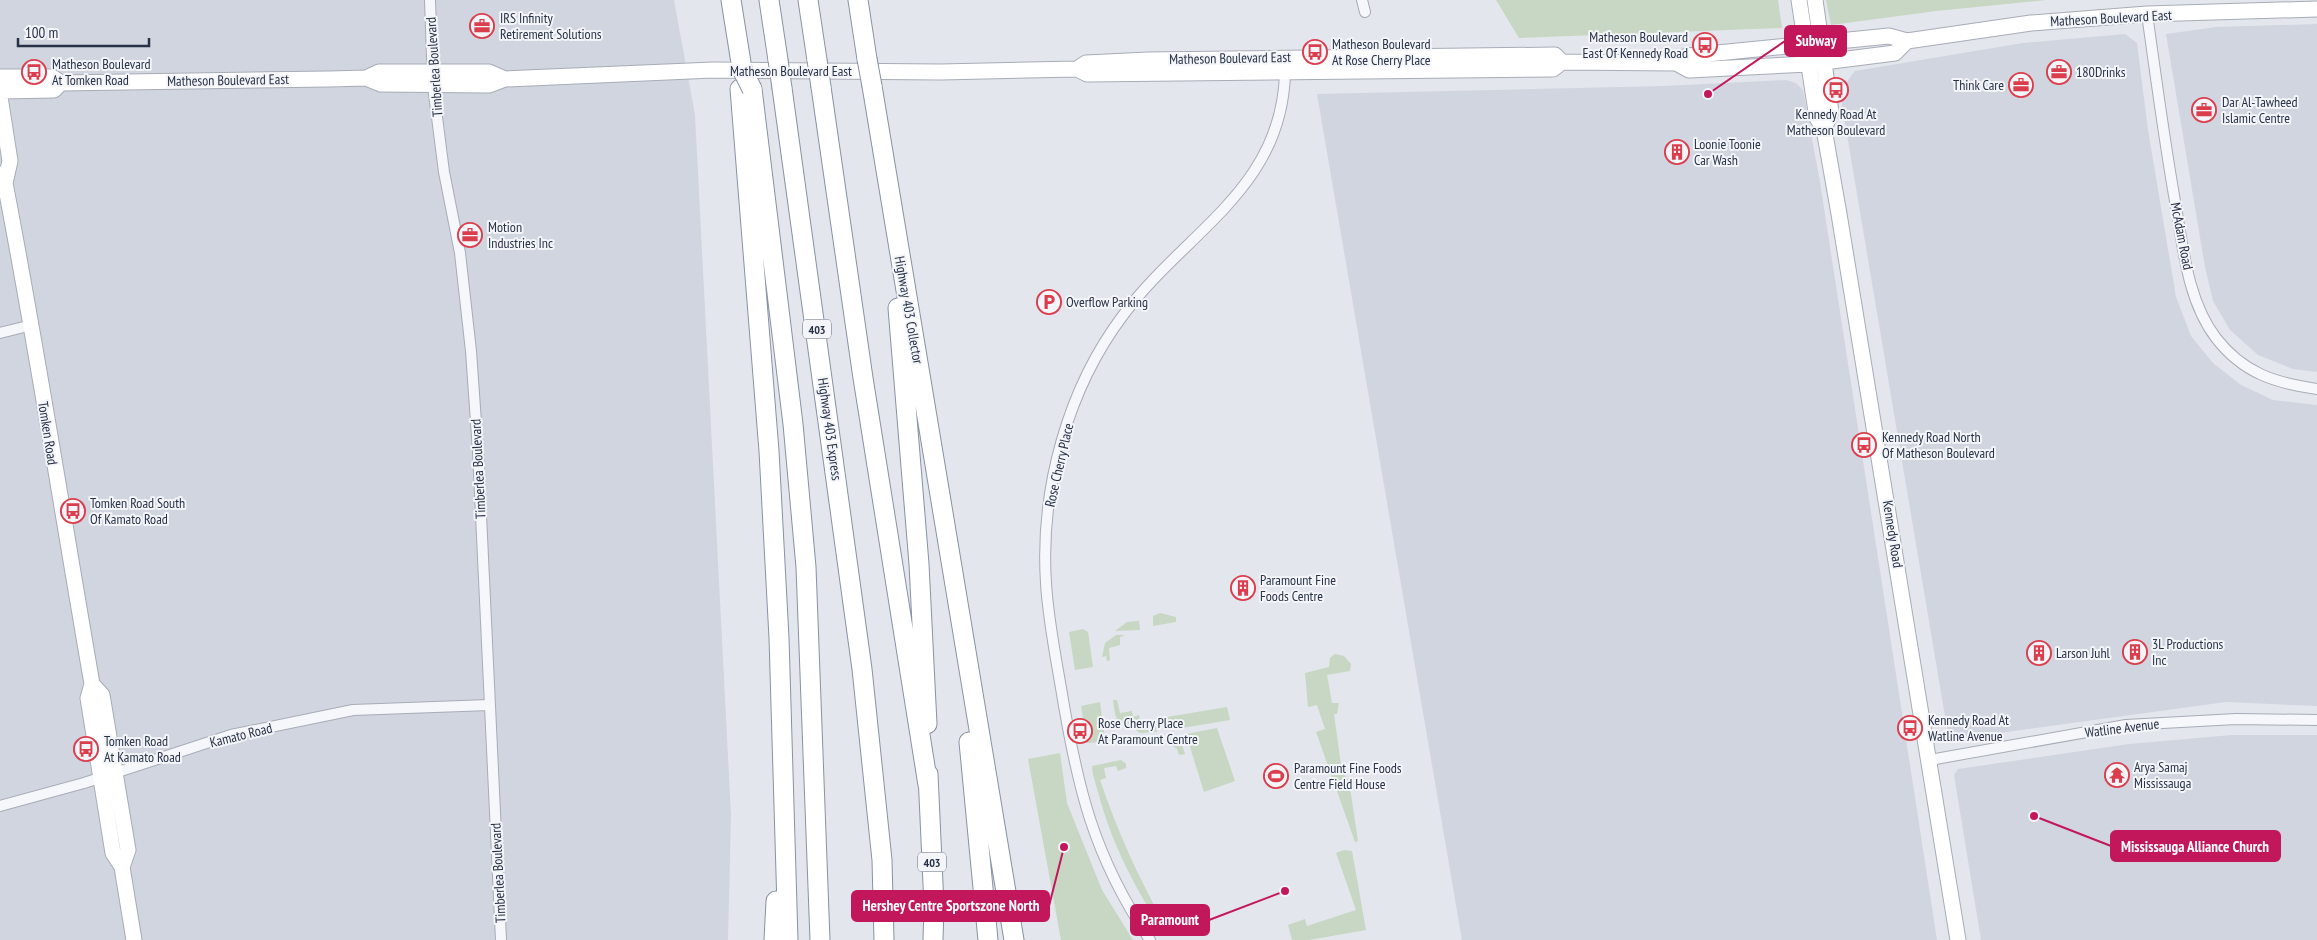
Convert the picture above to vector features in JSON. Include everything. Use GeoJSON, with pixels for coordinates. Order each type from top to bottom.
{"type":"FeatureCollection","features":[{"type":"Feature","properties":{"kind":"highway"},"geometry":{"type":"LineString","coordinates":[[731,0],[746,89],[794,424],[805,558],[820,940]]}},
{"type":"Feature","properties":{"kind":"highway","name":"Highway 403 Express"},"geometry":{"type":"LineString","coordinates":[[769,0],[862,669],[882,860],[884,940]]}},
{"type":"Feature","properties":{"kind":"highway","name":"403"},"geometry":{"type":"LineString","coordinates":[[808,0],[867,407],[928,785],[934,940]]}},
{"type":"Feature","properties":{"kind":"highway","name":"Highway 403 Collector"},"geometry":{"type":"LineString","coordinates":[[858,0],[936,465],[959,619]]}},
{"type":"Feature","properties":{"kind":"highway"},"geometry":{"type":"LineString","coordinates":[[746,89],[779,638],[788,940]]}},
{"type":"Feature","properties":{"kind":"highway"},"geometry":{"type":"LineString","coordinates":[[905,288],[898,310],[910,433],[920,574],[927,702],[928,785]]}},
{"type":"Feature","properties":{"kind":"highway"},"geometry":{"type":"LineString","coordinates":[[959,619],[962,698],[972,770],[988,940]]}},
{"type":"Feature","properties":{"kind":"highway"},"geometry":{"type":"LineString","coordinates":[[959,619],[1014,940]]}},
{"type":"Feature","properties":{"kind":"highway"},"geometry":{"type":"LineString","coordinates":[[774,940],[782,784]]}},
{"type":"Feature","properties":{"kind":"street","name":"Timberlea Boulevard"},"geometry":{"type":"LineString","coordinates":[[430,0],[433,79],[444,172],[460,253],[470,342],[478,452],[501,940]]}},
{"type":"Feature","properties":{"kind":"street"},"geometry":{"type":"LineString","coordinates":[[1362,0],[1365,12]]}},
{"type":"Feature","properties":{"kind":"street","name":"Kennedy Road"},"geometry":{"type":"LineString","coordinates":[[1799,0],[1817,118],[1824,130],[1930,760],[1958,940]]}},
{"type":"Feature","properties":{"kind":"street","name":"Kennedy Road"},"geometry":{"type":"LineString","coordinates":[[1815,0],[1830,112],[1824,130]]}},
{"type":"Feature","properties":{"kind":"street","name":"Matheson Boulevard East"},"geometry":{"type":"LineString","coordinates":[[1676,63],[1687,56],[1889,36],[1907,41],[2031,23],[2148,14],[2317,9]]}},
{"type":"Feature","properties":{"kind":"street","name":"McAdam Road"},"geometry":{"type":"LineString","coordinates":[[2148,14],[2164,143],[2182,243],[2199,309],[2216,338],[2227,350],[2248,367],[2284,384],[2317,389]]}},
{"type":"Feature","properties":{"kind":"street","name":"Matheson Boulevard East"},"geometry":{"type":"LineString","coordinates":[[0,77],[52,77],[61,83],[366,78],[379,72],[489,85],[505,79],[713,70],[941,72],[1077,69],[1087,74],[1285,73],[1553,69],[1562,62],[1676,63],[1689,70],[1808,64],[1895,53],[1907,41]]}},
{"type":"Feature","properties":{"kind":"street","name":"Matheson Boulevard East"},"geometry":{"type":"LineString","coordinates":[[1077,69],[1086,63],[1148,60],[1555,55],[1562,62]]}},
{"type":"Feature","properties":{"kind":"street","name":"Rose Cherry Place"},"geometry":{"type":"LineString","coordinates":[[1150,940],[1112,877],[1088,816],[1073,764],[1046,582],[1048,514],[1053,480],[1060,448],[1077,399],[1109,334],[1156,274],[1236,197],[1263,158],[1280,118],[1285,73]]}},
{"type":"Feature","properties":{"kind":"street","name":"Matheson Boulevard East"},"geometry":{"type":"LineString","coordinates":[[0,91],[54,90],[61,83]]}},
{"type":"Feature","properties":{"kind":"street","name":"Tomken Road"},"geometry":{"type":"LineString","coordinates":[[0,97],[10,161],[2,178],[32,325],[54,468],[92,684],[88,698],[113,853],[122,867],[134,940]]}},
{"type":"Feature","properties":{"kind":"street"},"geometry":{"type":"LineString","coordinates":[[0,333],[32,325]]}},
{"type":"Feature","properties":{"kind":"street","name":"Tomken Road"},"geometry":{"type":"LineString","coordinates":[[92,684],[102,695],[128,850],[122,867]]}},
{"type":"Feature","properties":{"kind":"street","name":"Kamato Road"},"geometry":{"type":"LineString","coordinates":[[0,806],[100,777],[231,735],[353,710],[489,705]]}},
{"type":"Feature","properties":{"kind":"street","name":"Watline Avenue"},"geometry":{"type":"LineString","coordinates":[[1930,760],[2126,725],[2236,719],[2317,720]]}},
{"type":"Feature","properties":{"kind":"shaded area"},"geometry":{"type":"Polygon","coordinates":[[[0,0],[674,0],[695,115],[731,815],[728,940],[0,940],[0,0]]]}},
{"type":"Feature","properties":{"kind":"shaded area"},"geometry":{"type":"Polygon","coordinates":[[[2317,24],[2317,372],[2293,369],[2258,355],[2230,330],[2213,301],[2205,267],[2166,34],[2216,27],[2317,24]]]}},
{"type":"Feature","properties":{"kind":"shaded area"},"geometry":{"type":"Polygon","coordinates":[[[2125,34],[2137,43],[2148,130],[2176,297],[2191,336],[2213,363],[2241,385],[2273,400],[2317,405],[2317,706],[2226,702],[1949,740],[1842,105],[1842,88],[1855,71],[2023,43],[2125,34]]]}},
{"type":"Feature","properties":{"kind":"shaded area"},"geometry":{"type":"Polygon","coordinates":[[[1786,80],[1796,83],[1803,90],[1820,182],[1937,940],[1462,940],[1317,94],[1664,86],[1786,80]]]}},
{"type":"Feature","properties":{"kind":"shaded area"},"geometry":{"type":"Polygon","coordinates":[[[2232,735],[2317,735],[2317,940],[1981,940],[1954,775],[1958,769],[2129,744],[2232,735]]]}},
{"type":"Feature","properties":{"kind":"green space"},"geometry":{"type":"Polygon","coordinates":[[[1496,0],[1778,0],[1782,28],[1519,38],[1496,0]]]}},
{"type":"Feature","properties":{"kind":"green space"},"geometry":{"type":"Polygon","coordinates":[[[1826,0],[2046,0],[1936,11],[1831,25],[1826,0]]]}},
{"type":"Feature","properties":{"kind":"green space"},"geometry":{"type":"Polygon","coordinates":[[[1160,613],[1176,617],[1176,622],[1153,626],[1153,616],[1160,613]]]}},
{"type":"Feature","properties":{"kind":"green space"},"geometry":{"type":"Polygon","coordinates":[[[1139,621],[1140,630],[1115,631],[1127,622],[1139,621]]]}},
{"type":"Feature","properties":{"kind":"green space"},"geometry":{"type":"Polygon","coordinates":[[[1083,629],[1088,632],[1093,667],[1075,670],[1069,632],[1083,629]]]}},
{"type":"Feature","properties":{"kind":"green space"},"geometry":{"type":"Polygon","coordinates":[[[1116,635],[1125,635],[1120,637],[1120,645],[1109,648],[1110,660],[1107,661],[1106,656],[1102,657],[1105,643],[1116,635]]]}},
{"type":"Feature","properties":{"kind":"green space"},"geometry":{"type":"Polygon","coordinates":[[[1335,654],[1344,656],[1351,664],[1350,671],[1327,675],[1332,703],[1339,703],[1337,714],[1334,714],[1342,772],[1349,781],[1358,841],[1355,842],[1316,732],[1325,729],[1317,705],[1308,707],[1305,673],[1329,667],[1330,658],[1335,654]]]}},
{"type":"Feature","properties":{"kind":"green space"},"geometry":{"type":"Polygon","coordinates":[[[1113,700],[1117,700],[1120,713],[1132,711],[1133,717],[1139,715],[1140,721],[1155,719],[1157,732],[1140,733],[1133,728],[1139,728],[1139,725],[1121,723],[1116,717],[1113,700]]]}},
{"type":"Feature","properties":{"kind":"green space"},"geometry":{"type":"Polygon","coordinates":[[[1100,702],[1105,739],[1102,742],[1087,743],[1081,706],[1100,702]]]}},
{"type":"Feature","properties":{"kind":"green space"},"geometry":{"type":"Polygon","coordinates":[[[1227,707],[1230,720],[1170,730],[1167,717],[1227,707]]]}},
{"type":"Feature","properties":{"kind":"green space"},"geometry":{"type":"Polygon","coordinates":[[[1217,728],[1235,781],[1204,792],[1186,734],[1217,728]]]}},
{"type":"Feature","properties":{"kind":"green space"},"geometry":{"type":"Polygon","coordinates":[[[1179,735],[1185,754],[1179,755],[1177,749],[1167,742],[1171,736],[1179,735]]]}},
{"type":"Feature","properties":{"kind":"green space"},"geometry":{"type":"Polygon","coordinates":[[[1060,753],[1067,803],[1102,890],[1133,940],[1061,940],[1028,759],[1060,753]]]}},
{"type":"Feature","properties":{"kind":"green space"},"geometry":{"type":"Polygon","coordinates":[[[1121,760],[1126,764],[1126,768],[1118,771],[1116,766],[1104,768],[1106,778],[1100,780],[1145,888],[1164,923],[1170,919],[1174,923],[1188,913],[1192,914],[1167,933],[1164,932],[1153,916],[1125,865],[1103,811],[1094,779],[1092,766],[1121,760]]]}},
{"type":"Feature","properties":{"kind":"green space"},"geometry":{"type":"Polygon","coordinates":[[[1344,850],[1352,851],[1366,930],[1309,940],[1292,940],[1288,925],[1305,919],[1307,926],[1356,910],[1336,853],[1344,850]]]}},
{"type":"Feature","properties":{"kind":"place","name":"IRS Infinity Retirement Solutions"},"geometry":{"type":"Point","coordinates":[482,26]}},
{"type":"Feature","properties":{"kind":"place","name":"Matheson Boulevard East Of Kennedy Road"},"geometry":{"type":"Point","coordinates":[1705,45]}},
{"type":"Feature","properties":{"kind":"place","name":"Matheson Boulevard At Rose Cherry Place"},"geometry":{"type":"Point","coordinates":[1315,52]}},
{"type":"Feature","properties":{"kind":"place","name":"Matheson Boulevard At Tomken Road"},"geometry":{"type":"Point","coordinates":[34,72]}},
{"type":"Feature","properties":{"kind":"place","name":"180Drinks"},"geometry":{"type":"Point","coordinates":[2059,72]}},
{"type":"Feature","properties":{"kind":"place","name":"Think Care"},"geometry":{"type":"Point","coordinates":[2021,85]}},
{"type":"Feature","properties":{"kind":"place","name":"Kennedy Road At Matheson Boulevard"},"geometry":{"type":"Point","coordinates":[1836,90]}},
{"type":"Feature","properties":{"kind":"place","name":"Subway"},"geometry":{"type":"Point","coordinates":[1708,94]}},
{"type":"Feature","properties":{"kind":"place","name":"Dar Al-Tawheed Islamic Centre"},"geometry":{"type":"Point","coordinates":[2204,110]}},
{"type":"Feature","properties":{"kind":"place","name":"Loonie Toonie Car Wash"},"geometry":{"type":"Point","coordinates":[1677,152]}},
{"type":"Feature","properties":{"kind":"place","name":"Motion Industries Inc"},"geometry":{"type":"Point","coordinates":[470,235]}},
{"type":"Feature","properties":{"kind":"place","name":"Overflow Parking"},"geometry":{"type":"Point","coordinates":[1049,302]}},
{"type":"Feature","properties":{"kind":"place","name":"Kennedy Road North Of Matheson Boulevard"},"geometry":{"type":"Point","coordinates":[1864,445]}},
{"type":"Feature","properties":{"kind":"place","name":"Tomken Road South Of Kamato Road"},"geometry":{"type":"Point","coordinates":[73,511]}},
{"type":"Feature","properties":{"kind":"place","name":"Paramount Fine Foods Centre"},"geometry":{"type":"Point","coordinates":[1243,588]}},
{"type":"Feature","properties":{"kind":"place","name":"3L Productions Inc"},"geometry":{"type":"Point","coordinates":[2135,652]}},
{"type":"Feature","properties":{"kind":"place","name":"Larson Juhl"},"geometry":{"type":"Point","coordinates":[2039,653]}},
{"type":"Feature","properties":{"kind":"place","name":"Kennedy Road At Watline Avenue"},"geometry":{"type":"Point","coordinates":[1910,728]}},
{"type":"Feature","properties":{"kind":"place","name":"Rose Cherry Place At Paramount Centre"},"geometry":{"type":"Point","coordinates":[1080,731]}},
{"type":"Feature","properties":{"kind":"place","name":"Tomken Road At Kamato Road"},"geometry":{"type":"Point","coordinates":[86,749]}},
{"type":"Feature","properties":{"kind":"place","name":"Arya Samaj Mississauga"},"geometry":{"type":"Point","coordinates":[2117,775]}},
{"type":"Feature","properties":{"kind":"place","name":"Paramount Fine Foods Centre Field House"},"geometry":{"type":"Point","coordinates":[1276,776]}},
{"type":"Feature","properties":{"kind":"place","name":"Mississauga Alliance Church"},"geometry":{"type":"Point","coordinates":[2034,816]}},
{"type":"Feature","properties":{"kind":"place","name":"Hershey Centre Sportszone North"},"geometry":{"type":"Point","coordinates":[1064,847]}},
{"type":"Feature","properties":{"kind":"place","name":"Paramount"},"geometry":{"type":"Point","coordinates":[1285,891]}}]}
